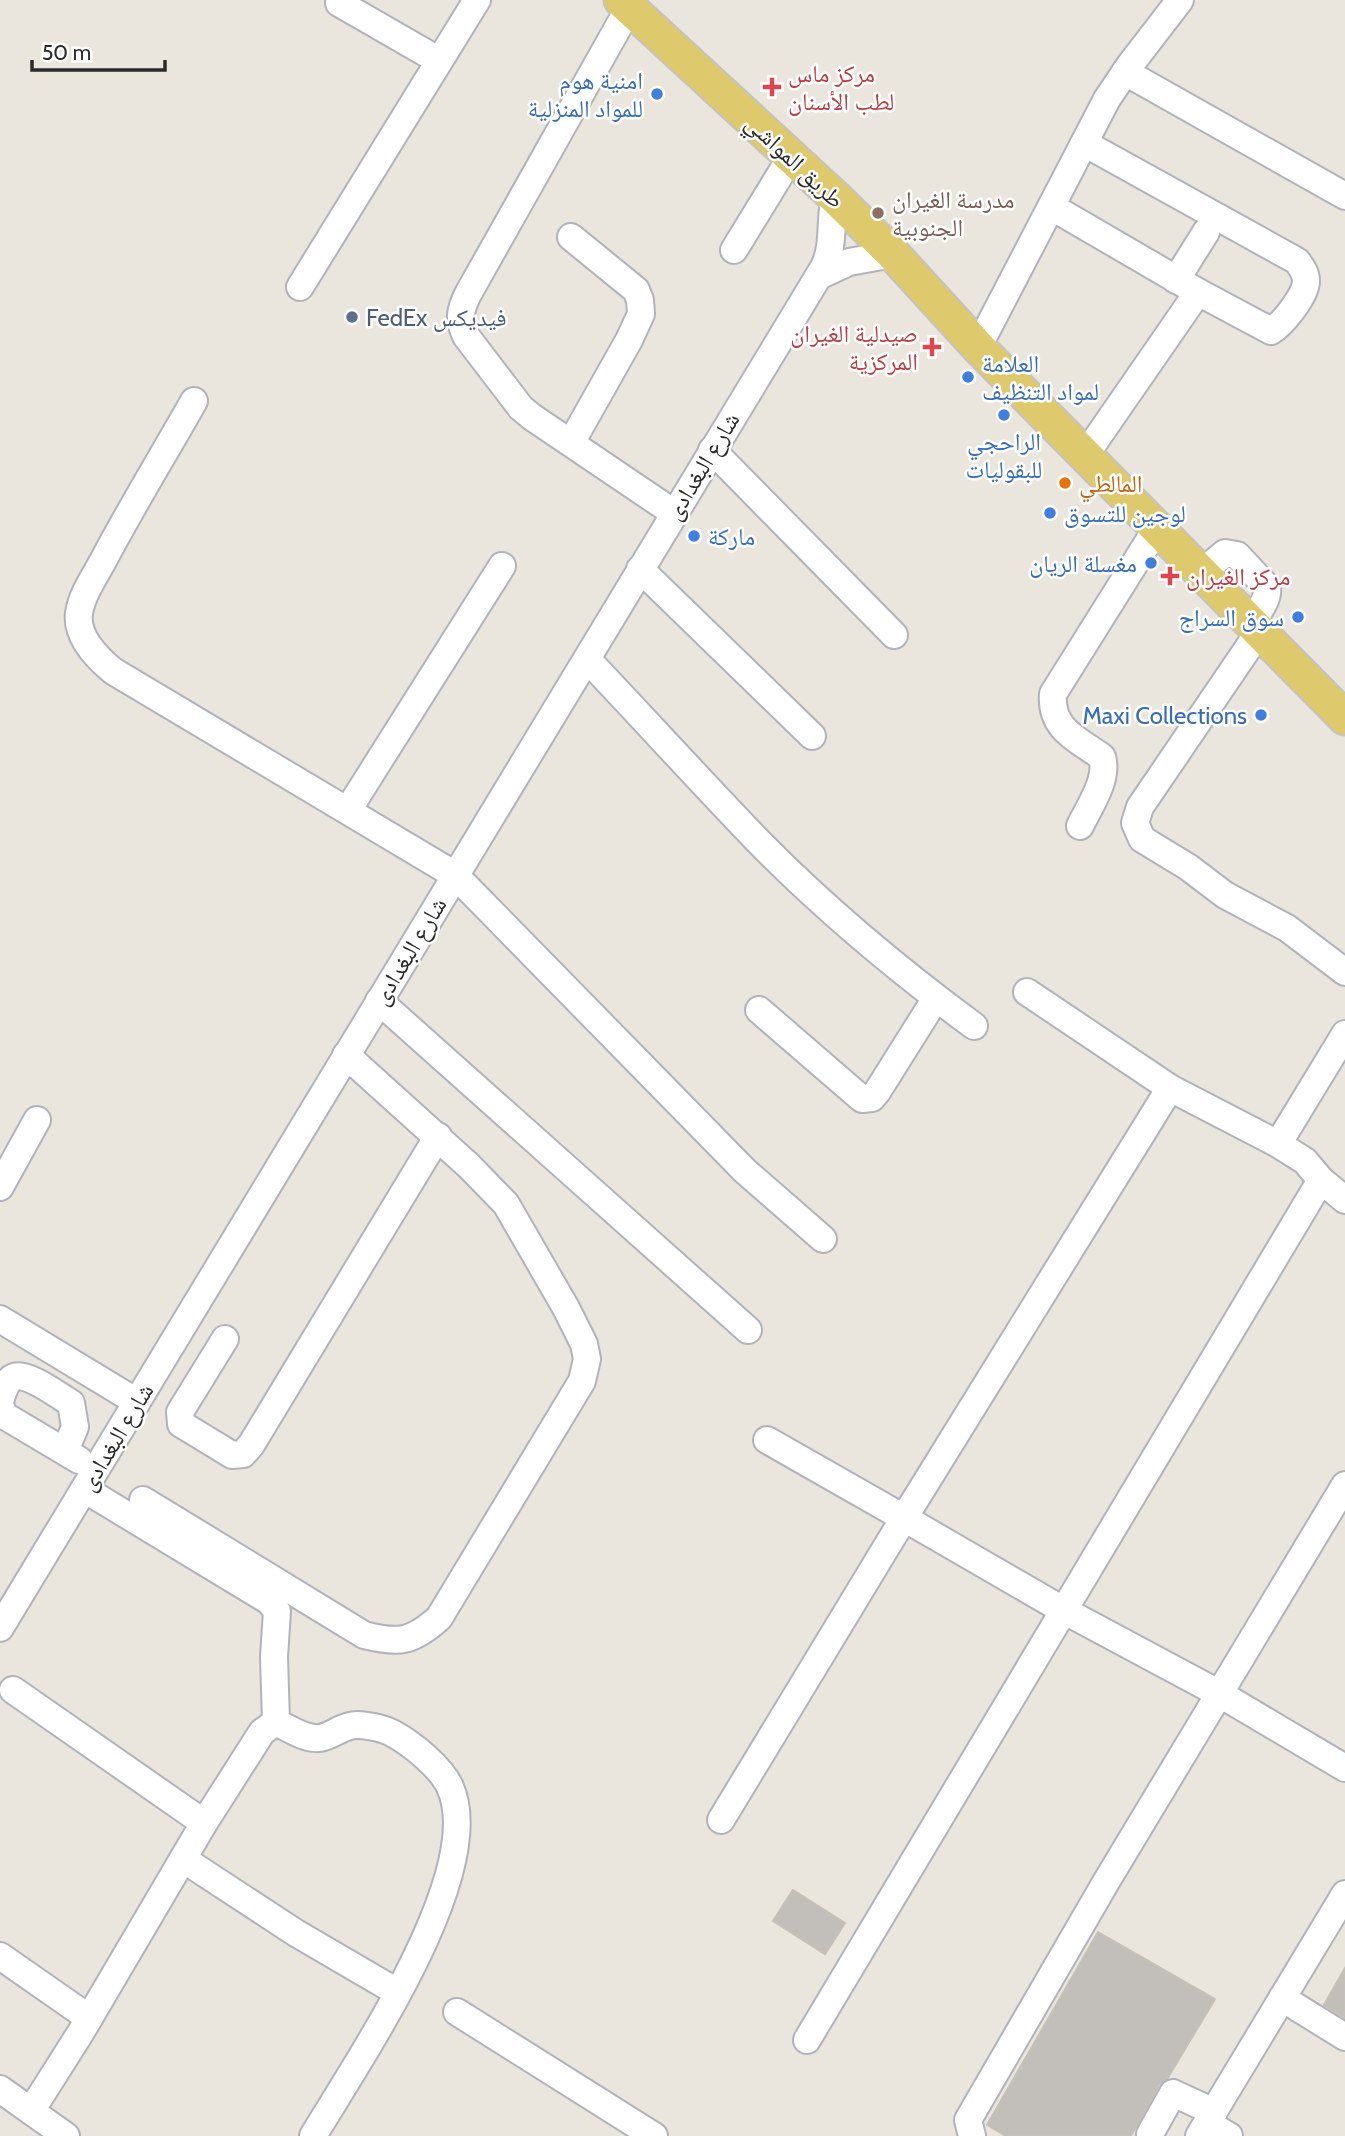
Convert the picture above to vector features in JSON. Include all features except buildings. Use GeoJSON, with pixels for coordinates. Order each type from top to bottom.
{"type":"FeatureCollection","features":[{"type":"Feature","properties":{"kind":"main road","name":"طريق المواشي"},"geometry":{"type":"LineString","coordinates":[[625,4],[835,197],[893,254],[978,347],[1345,718]]}},
{"type":"Feature","properties":{"kind":"street"},"geometry":{"type":"LineString","coordinates":[[300,287],[477,0]]}},
{"type":"Feature","properties":{"kind":"street"},"geometry":{"type":"LineString","coordinates":[[978,347],[1083,143],[1125,72],[1180,0]]}},
{"type":"Feature","properties":{"kind":"street"},"geometry":{"type":"LineString","coordinates":[[339,4],[438,60]]}},
{"type":"Feature","properties":{"kind":"street"},"geometry":{"type":"LineString","coordinates":[[625,4],[460,309],[460,324],[466,336],[522,408],[674,513]]}},
{"type":"Feature","properties":{"kind":"street"},"geometry":{"type":"LineString","coordinates":[[1125,72],[1345,196]]}},
{"type":"Feature","properties":{"kind":"street"},"geometry":{"type":"LineString","coordinates":[[1064,214],[1187,286],[1271,331],[1282,324],[1307,285],[1305,272],[1297,261],[1083,143]]}},
{"type":"Feature","properties":{"kind":"street"},"geometry":{"type":"LineString","coordinates":[[734,250],[791,157]]}},
{"type":"Feature","properties":{"kind":"street","name":"شارع البغدادى"},"geometry":{"type":"LineString","coordinates":[[0,1628],[819,276],[832,247],[835,197]]}},
{"type":"Feature","properties":{"kind":"street"},"geometry":{"type":"LineString","coordinates":[[1086,454],[1187,286],[1206,232]]}},
{"type":"Feature","properties":{"kind":"street"},"geometry":{"type":"LineString","coordinates":[[571,443],[629,340],[640,314],[640,300],[636,290],[572,237]]}},
{"type":"Feature","properties":{"kind":"street"},"geometry":{"type":"LineString","coordinates":[[819,276],[849,262],[893,254]]}},
{"type":"Feature","properties":{"kind":"street"},"geometry":{"type":"LineString","coordinates":[[194,401],[120,528],[85,596],[79,614],[88,645],[113,671],[455,875],[745,1171],[823,1239]]}},
{"type":"Feature","properties":{"kind":"street"},"geometry":{"type":"LineString","coordinates":[[712,450],[894,635]]}},
{"type":"Feature","properties":{"kind":"street"},"geometry":{"type":"LineString","coordinates":[[1080,826],[1103,777],[1105,765],[1102,757],[1059,725],[1052,709],[1053,694],[1157,528]]}},
{"type":"Feature","properties":{"kind":"street"},"geometry":{"type":"LineString","coordinates":[[348,810],[502,566]]}},
{"type":"Feature","properties":{"kind":"street"},"geometry":{"type":"LineString","coordinates":[[640,569],[812,736]]}},
{"type":"Feature","properties":{"kind":"street"},"geometry":{"type":"LineString","coordinates":[[1255,628],[1140,807],[1135,823],[1142,839],[1188,867],[1225,895],[1287,928],[1345,972]]}},
{"type":"Feature","properties":{"kind":"street"},"geometry":{"type":"LineString","coordinates":[[587,659],[760,843],[850,927],[974,1026]]}},
{"type":"Feature","properties":{"kind":"street"},"geometry":{"type":"LineString","coordinates":[[1027,992],[1170,1088],[1278,1144],[1305,1161],[1321,1180],[1345,1200]]}},
{"type":"Feature","properties":{"kind":"street"},"geometry":{"type":"LineString","coordinates":[[759,1010],[862,1099],[872,1098],[877,1092],[936,998]]}},
{"type":"Feature","properties":{"kind":"street"},"geometry":{"type":"LineString","coordinates":[[379,1001],[748,1329]]}},
{"type":"Feature","properties":{"kind":"street"},"geometry":{"type":"LineString","coordinates":[[1278,1144],[1345,1034]]}},
{"type":"Feature","properties":{"kind":"street"},"geometry":{"type":"LineString","coordinates":[[144,1500],[364,1635],[387,1641],[409,1640],[424,1632],[439,1618],[582,1381],[587,1359],[584,1344],[506,1204],[438,1136],[346,1055]]}},
{"type":"Feature","properties":{"kind":"street"},"geometry":{"type":"LineString","coordinates":[[721,1820],[1170,1088]]}},
{"type":"Feature","properties":{"kind":"street"},"geometry":{"type":"LineString","coordinates":[[0,1187],[37,1120]]}},
{"type":"Feature","properties":{"kind":"street"},"geometry":{"type":"LineString","coordinates":[[225,1339],[180,1412],[181,1424],[232,1455],[243,1454],[251,1445],[438,1136]]}},
{"type":"Feature","properties":{"kind":"street"},"geometry":{"type":"LineString","coordinates":[[807,2040],[1321,1180]]}},
{"type":"Feature","properties":{"kind":"street"},"geometry":{"type":"LineString","coordinates":[[0,1319],[137,1402]]}},
{"type":"Feature","properties":{"kind":"street"},"geometry":{"type":"LineString","coordinates":[[65,1451],[75,1427],[71,1403],[25,1375],[14,1377],[5,1385],[0,1404],[5,1416],[65,1451],[90,1479],[269,1601],[277,1611],[274,1657],[276,1721]]}},
{"type":"Feature","properties":{"kind":"street"},"geometry":{"type":"LineString","coordinates":[[766,1440],[1063,1610],[1220,1694],[1345,1768]]}},
{"type":"Feature","properties":{"kind":"street"},"geometry":{"type":"LineString","coordinates":[[972,2136],[968,2120],[1106,1882],[1345,1485]]}},
{"type":"Feature","properties":{"kind":"street"},"geometry":{"type":"LineString","coordinates":[[13,1690],[204,1824]]}},
{"type":"Feature","properties":{"kind":"street"},"geometry":{"type":"LineString","coordinates":[[31,2111],[204,1824],[262,1732],[276,1721]]}},
{"type":"Feature","properties":{"kind":"street"},"geometry":{"type":"LineString","coordinates":[[276,1721],[305,1735],[319,1738],[353,1725],[390,1731],[429,1760],[450,1787],[456,1818],[454,1850],[436,1913],[397,1992],[313,2136]]}},
{"type":"Feature","properties":{"kind":"street"},"geometry":{"type":"LineString","coordinates":[[183,1859],[296,1933],[397,1992]]}},
{"type":"Feature","properties":{"kind":"street"},"geometry":{"type":"LineString","coordinates":[[1151,2136],[1173,2093],[1181,2094],[1215,2129],[1282,1998],[1345,1894]]}},
{"type":"Feature","properties":{"kind":"street"},"geometry":{"type":"LineString","coordinates":[[0,1956],[89,2018]]}},
{"type":"Feature","properties":{"kind":"street"},"geometry":{"type":"LineString","coordinates":[[1282,1998],[1345,2037]]}},
{"type":"Feature","properties":{"kind":"street"},"geometry":{"type":"LineString","coordinates":[[457,2012],[654,2136]]}},
{"type":"Feature","properties":{"kind":"street"},"geometry":{"type":"LineString","coordinates":[[0,2089],[66,2136]]}},
{"type":"Feature","properties":{"kind":"place","name":"مركز ماس لطب الأسنان"},"geometry":{"type":"Point","coordinates":[772,87]}},
{"type":"Feature","properties":{"kind":"place","name":"امنية هوم للمواد المنزلية"},"geometry":{"type":"Point","coordinates":[657,94]}},
{"type":"Feature","properties":{"kind":"place","name":"مدرسة الغيران الجنوبية"},"geometry":{"type":"Point","coordinates":[878,213]}},
{"type":"Feature","properties":{"kind":"place","name":"FedEx فيديكس"},"geometry":{"type":"Point","coordinates":[352,317]}},
{"type":"Feature","properties":{"kind":"place","name":"صيدلية الغيران المركزية"},"geometry":{"type":"Point","coordinates":[932,347]}},
{"type":"Feature","properties":{"kind":"place","name":"العلامة لمواد التنظيف"},"geometry":{"type":"Point","coordinates":[968,377]}},
{"type":"Feature","properties":{"kind":"place","name":"الراحجي للبقوليات"},"geometry":{"type":"Point","coordinates":[1004,415]}},
{"type":"Feature","properties":{"kind":"place","name":"المالطي"},"geometry":{"type":"Point","coordinates":[1065,483]}},
{"type":"Feature","properties":{"kind":"place","name":"لوجين للتسوق"},"geometry":{"type":"Point","coordinates":[1050,513]}},
{"type":"Feature","properties":{"kind":"place","name":"ماركة"},"geometry":{"type":"Point","coordinates":[694,536]}},
{"type":"Feature","properties":{"kind":"place","name":"مغسلة الريان"},"geometry":{"type":"Point","coordinates":[1151,563]}},
{"type":"Feature","properties":{"kind":"place","name":"مركز الغيران"},"geometry":{"type":"Point","coordinates":[1170,576]}},
{"type":"Feature","properties":{"kind":"place","name":"سوق السراج"},"geometry":{"type":"Point","coordinates":[1298,617]}},
{"type":"Feature","properties":{"kind":"place","name":"Maxi Collections"},"geometry":{"type":"Point","coordinates":[1261,715]}}]}
